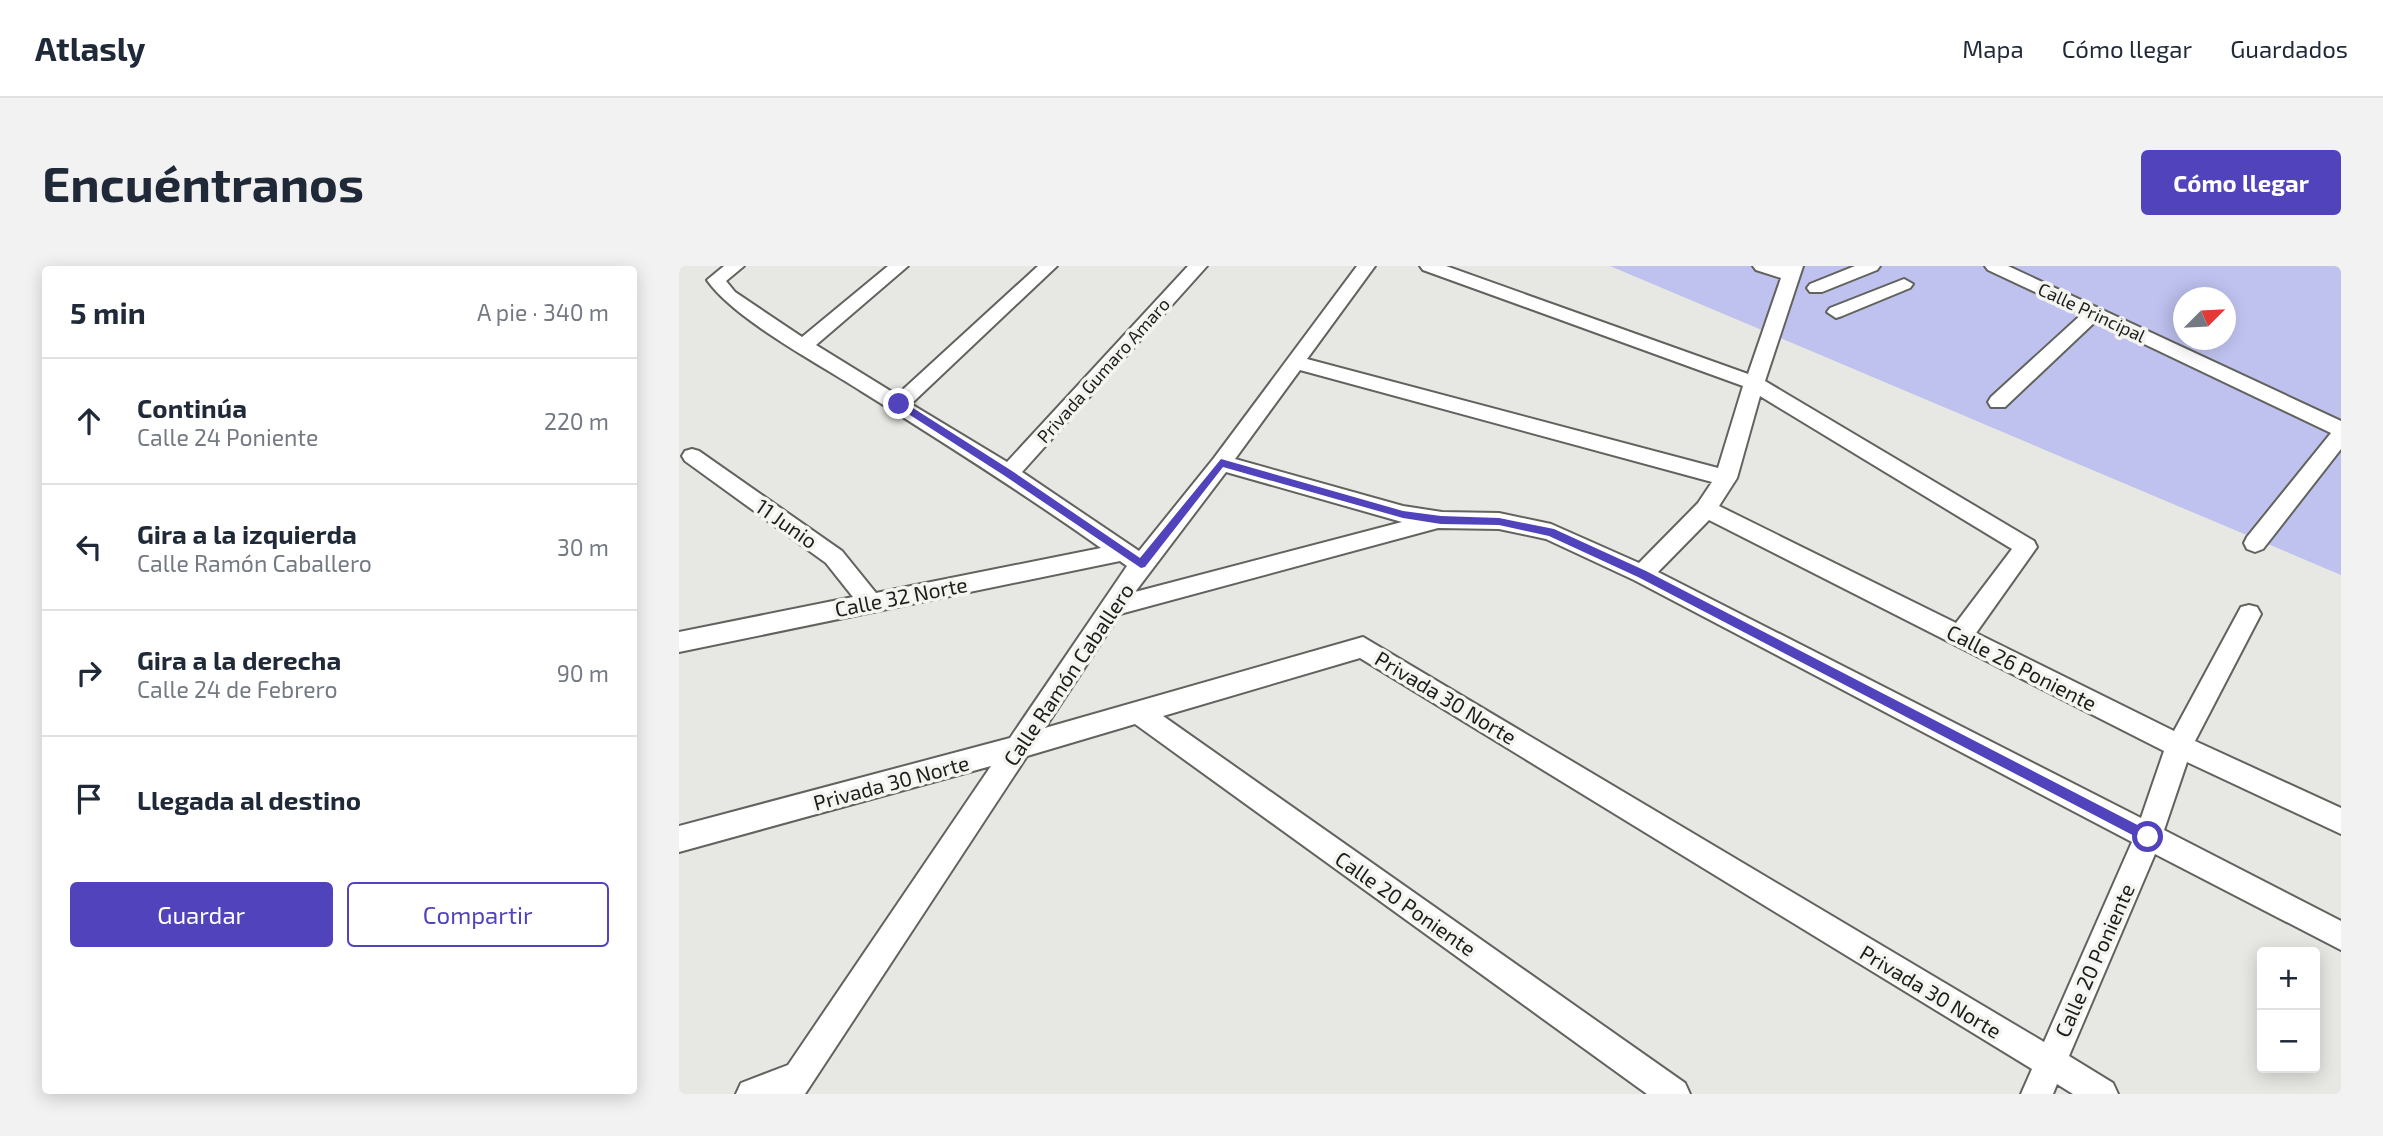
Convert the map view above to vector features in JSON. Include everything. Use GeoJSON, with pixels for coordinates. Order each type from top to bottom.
{"type":"FeatureCollection","features":[{"type":"Feature","properties":{"kind":"street"},"geometry":{"type":"LineString","coordinates":[[735,266],[717,273],[729,296],[803,346],[1009,473],[1133,558]]}},
{"type":"Feature","properties":{"kind":"street"},"geometry":{"type":"LineString","coordinates":[[803,346],[899,266]]}},
{"type":"Feature","properties":{"kind":"street"},"geometry":{"type":"LineString","coordinates":[[899,404],[1048,266]]}},
{"type":"Feature","properties":{"kind":"street","name":"Privada Gumaro Amaro"},"geometry":{"type":"LineString","coordinates":[[1009,473],[1198,266]]}},
{"type":"Feature","properties":{"kind":"street","name":"Calle Ramón Caballero"},"geometry":{"type":"LineString","coordinates":[[793,1086],[1116,606],[1133,558],[1221,463],[1366,266]]}},
{"type":"Feature","properties":{"kind":"street"},"geometry":{"type":"LineString","coordinates":[[1429,266],[1754,383],[2026,547],[1961,636]]}},
{"type":"Feature","properties":{"kind":"street"},"geometry":{"type":"LineString","coordinates":[[1642,574],[1706,509],[1726,478],[1792,270],[1762,266]]}},
{"type":"Feature","properties":{"kind":"street"},"geometry":{"type":"LineString","coordinates":[[1816,288],[1871,266]]}},
{"type":"Feature","properties":{"kind":"street","name":"Calle Principal"},"geometry":{"type":"LineString","coordinates":[[1994,266],[2341,429]]}},
{"type":"Feature","properties":{"kind":"street"},"geometry":{"type":"LineString","coordinates":[[1837,280],[1863,301]]}},
{"type":"Feature","properties":{"kind":"street"},"geometry":{"type":"LineString","coordinates":[[1836,312],[1903,284]]}},
{"type":"Feature","properties":{"kind":"street"},"geometry":{"type":"LineString","coordinates":[[1998,402],[2094,313]]}},
{"type":"Feature","properties":{"kind":"street"},"geometry":{"type":"LineString","coordinates":[[1295,362],[1726,478]]}},
{"type":"Feature","properties":{"kind":"street"},"geometry":{"type":"LineString","coordinates":[[2255,543],[2341,435]]}},
{"type":"Feature","properties":{"kind":"street","name":"11 Junio"},"geometry":{"type":"LineString","coordinates":[[692,456],[834,557],[871,603]]}},
{"type":"Feature","properties":{"kind":"street"},"geometry":{"type":"LineString","coordinates":[[1221,463],[1403,514],[1441,520],[1499,522],[1551,532],[1642,574],[2341,936]]}},
{"type":"Feature","properties":{"kind":"street","name":"Calle 26 Poniente"},"geometry":{"type":"LineString","coordinates":[[1706,509],[2179,746],[2341,821]]}},
{"type":"Feature","properties":{"kind":"street"},"geometry":{"type":"LineString","coordinates":[[1116,606],[1441,520]]}},
{"type":"Feature","properties":{"kind":"street","name":"Calle 32 Norte"},"geometry":{"type":"LineString","coordinates":[[679,642],[871,603],[1133,558]]}},
{"type":"Feature","properties":{"kind":"street","name":"Calle 20 Poniente"},"geometry":{"type":"LineString","coordinates":[[2037,1094],[2148,837],[2179,746],[2249,614]]}},
{"type":"Feature","properties":{"kind":"street","name":"Privada 30 Norte"},"geometry":{"type":"LineString","coordinates":[[679,839],[1020,747],[1363,647],[2102,1094]]}},
{"type":"Feature","properties":{"kind":"street","name":"Calle 20 Poniente"},"geometry":{"type":"LineString","coordinates":[[1137,712],[1674,1094]]}},
{"type":"Feature","properties":{"kind":"street"},"geometry":{"type":"LineString","coordinates":[[752,1094],[793,1086]]}},
{"type":"Feature","properties":{"kind":"shaded area"},"geometry":{"type":"Polygon","coordinates":[[[1610,266],[2341,266],[2341,575],[1610,266]]]}},
{"type":"Feature","properties":{"kind":"route"},"geometry":{"type":"LineString","coordinates":[[899,404],[1009,473],[1141,564],[1221,463],[1403,514],[1441,520],[1499,522],[1551,532],[1642,574],[2148,837]]}}]}
